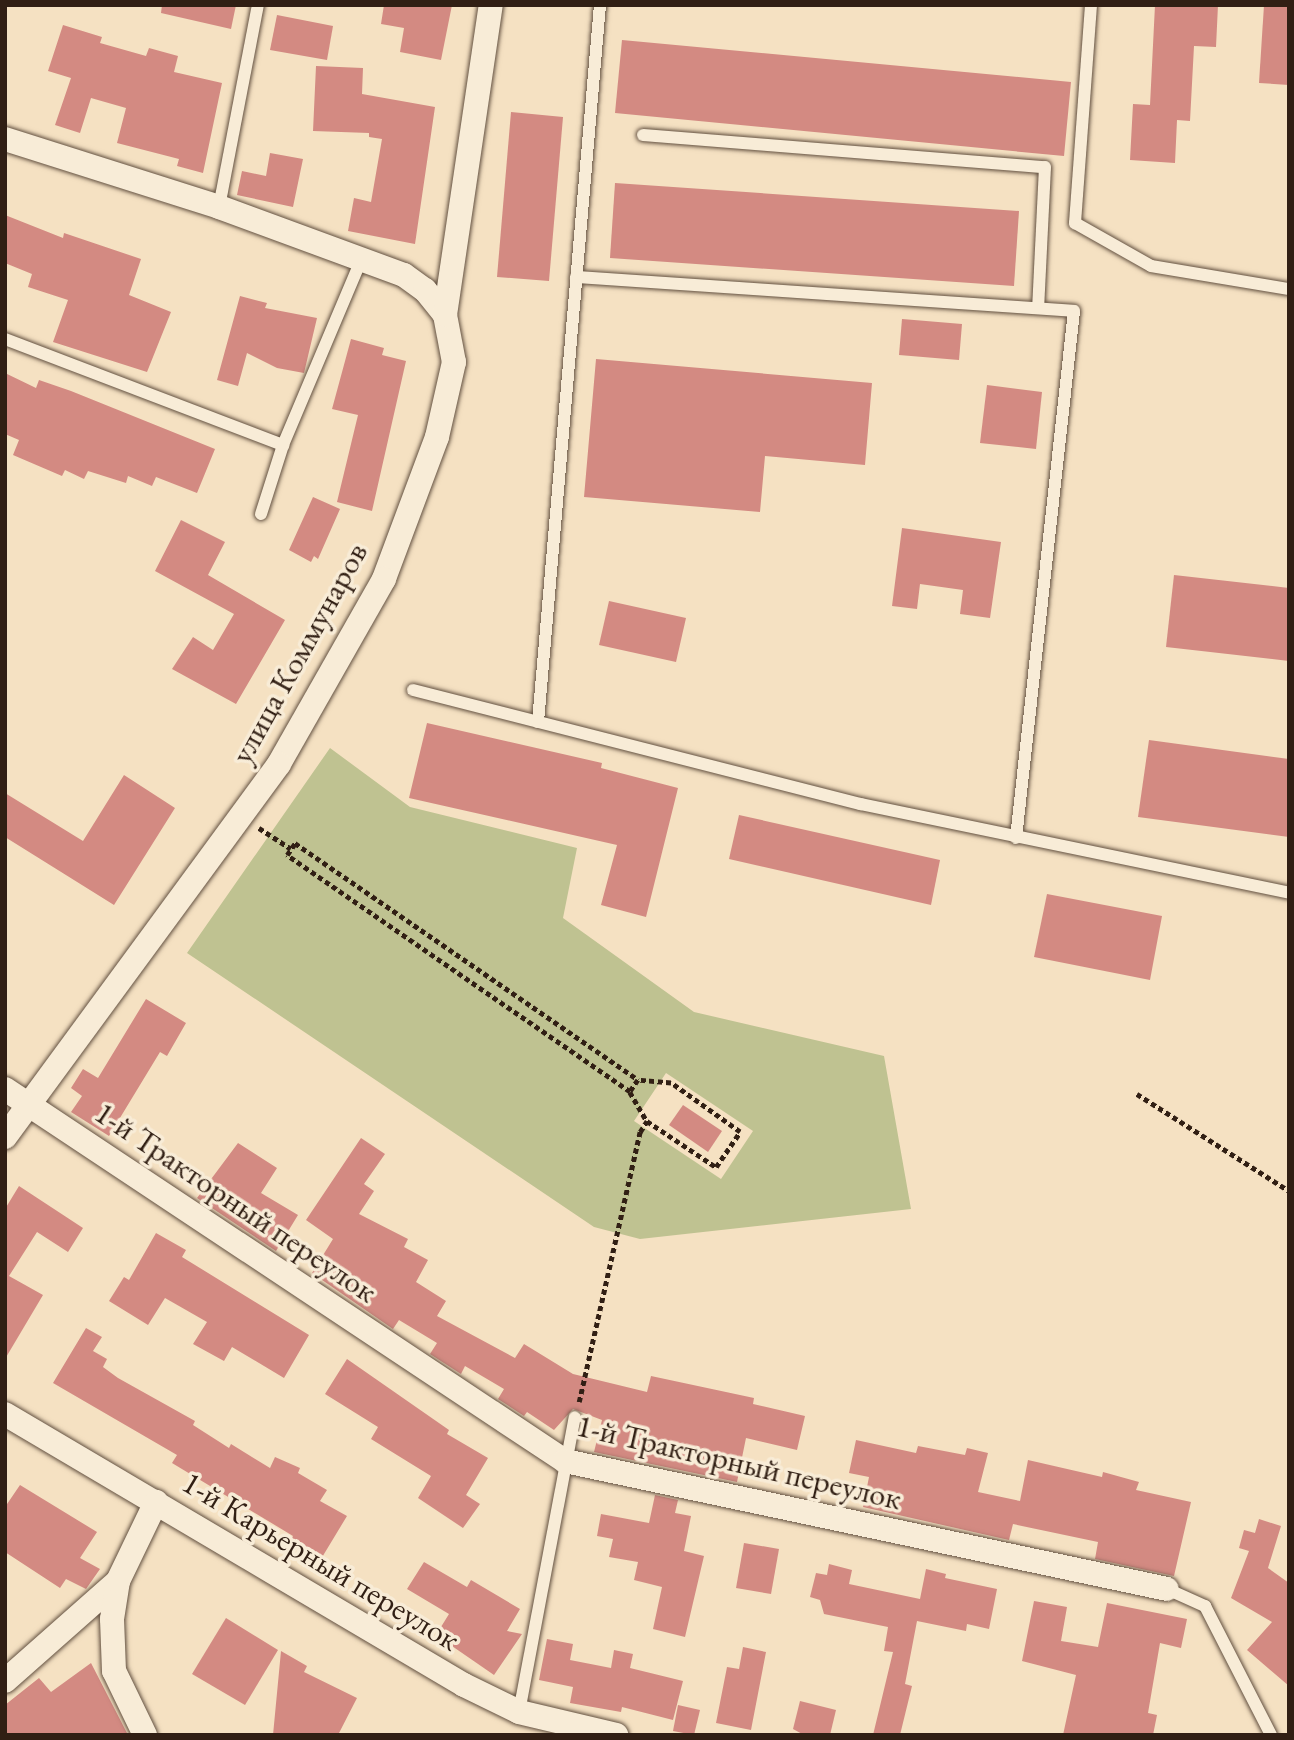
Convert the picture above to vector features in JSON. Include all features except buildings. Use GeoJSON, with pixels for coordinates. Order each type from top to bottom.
{"type":"FeatureCollection","features":[{"type":"Feature","properties":{"kind":"street"},"geometry":{"type":"LineString","coordinates":[[445,315],[491,5]]}},
{"type":"Feature","properties":{"kind":"street"},"geometry":{"type":"LineString","coordinates":[[5,139],[363,256],[415,282],[445,315]]}},
{"type":"Feature","properties":{"kind":"street","name":"улица Коммунаров"},"geometry":{"type":"LineString","coordinates":[[5,1137],[279,764],[384,579],[449,395],[454,362],[445,315]]}},
{"type":"Feature","properties":{"kind":"street","name":"1-й Тракторный переулок"},"geometry":{"type":"LineString","coordinates":[[5,1089],[565,1461],[1167,1589]]}},
{"type":"Feature","properties":{"kind":"street","name":"1-й Карьерный переулок"},"geometry":{"type":"LineString","coordinates":[[5,1414],[464,1685],[519,1712],[616,1735]]}},
{"type":"Feature","properties":{"kind":"street"},"geometry":{"type":"LineString","coordinates":[[145,1735],[114,1671],[112,1619],[118,1581],[156,1502]]}},
{"type":"Feature","properties":{"kind":"street"},"geometry":{"type":"LineString","coordinates":[[5,1681],[118,1581]]}},
{"type":"Feature","properties":{"kind":"lane"},"geometry":{"type":"LineString","coordinates":[[219,207],[258,5]]}},
{"type":"Feature","properties":{"kind":"lane"},"geometry":{"type":"LineString","coordinates":[[538,722],[600,5]]}},
{"type":"Feature","properties":{"kind":"lane"},"geometry":{"type":"LineString","coordinates":[[1091,5],[1075,223],[1151,266],[1289,289]]}},
{"type":"Feature","properties":{"kind":"lane"},"geometry":{"type":"LineString","coordinates":[[643,135],[1045,167],[1038,308]]}},
{"type":"Feature","properties":{"kind":"lane"},"geometry":{"type":"LineString","coordinates":[[261,514],[283,445],[363,256]]}},
{"type":"Feature","properties":{"kind":"lane"},"geometry":{"type":"LineString","coordinates":[[576,276],[1074,311],[1016,838]]}},
{"type":"Feature","properties":{"kind":"lane"},"geometry":{"type":"LineString","coordinates":[[5,339],[283,445]]}},
{"type":"Feature","properties":{"kind":"lane"},"geometry":{"type":"LineString","coordinates":[[413,690],[1016,838],[1289,893]]}},
{"type":"Feature","properties":{"kind":"lane"},"geometry":{"type":"LineString","coordinates":[[519,1712],[575,1417]]}},
{"type":"Feature","properties":{"kind":"lane","name":"1-й Тракторный переулок"},"geometry":{"type":"LineString","coordinates":[[1167,1589],[1205,1606],[1265,1732]]}},
{"type":"Feature","properties":{"kind":"path"},"geometry":{"type":"LineString","coordinates":[[272,837],[291,849]]}},
{"type":"Feature","properties":{"kind":"path"},"geometry":{"type":"LineString","coordinates":[[295,843],[638,1080],[671,1083],[740,1132],[716,1167],[647,1121],[630,1092],[286,855],[295,843]]}},
{"type":"Feature","properties":{"kind":"path"},"geometry":{"type":"LineString","coordinates":[[630,1092],[638,1080]]}},
{"type":"Feature","properties":{"kind":"path"},"geometry":{"type":"LineString","coordinates":[[1137,1094],[1289,1191]]}},
{"type":"Feature","properties":{"kind":"path"},"geometry":{"type":"LineString","coordinates":[[575,1417],[640,1132],[647,1121]]}},
{"type":"Feature","properties":{"kind":"green space"},"geometry":{"type":"Polygon","coordinates":[[[330,748],[410,807],[577,848],[563,918],[694,1012],[884,1056],[911,1209],[640,1239],[594,1227],[187,953],[330,748]],[[666,1073],[634,1121],[721,1179],[753,1131],[666,1073]]]}}]}
